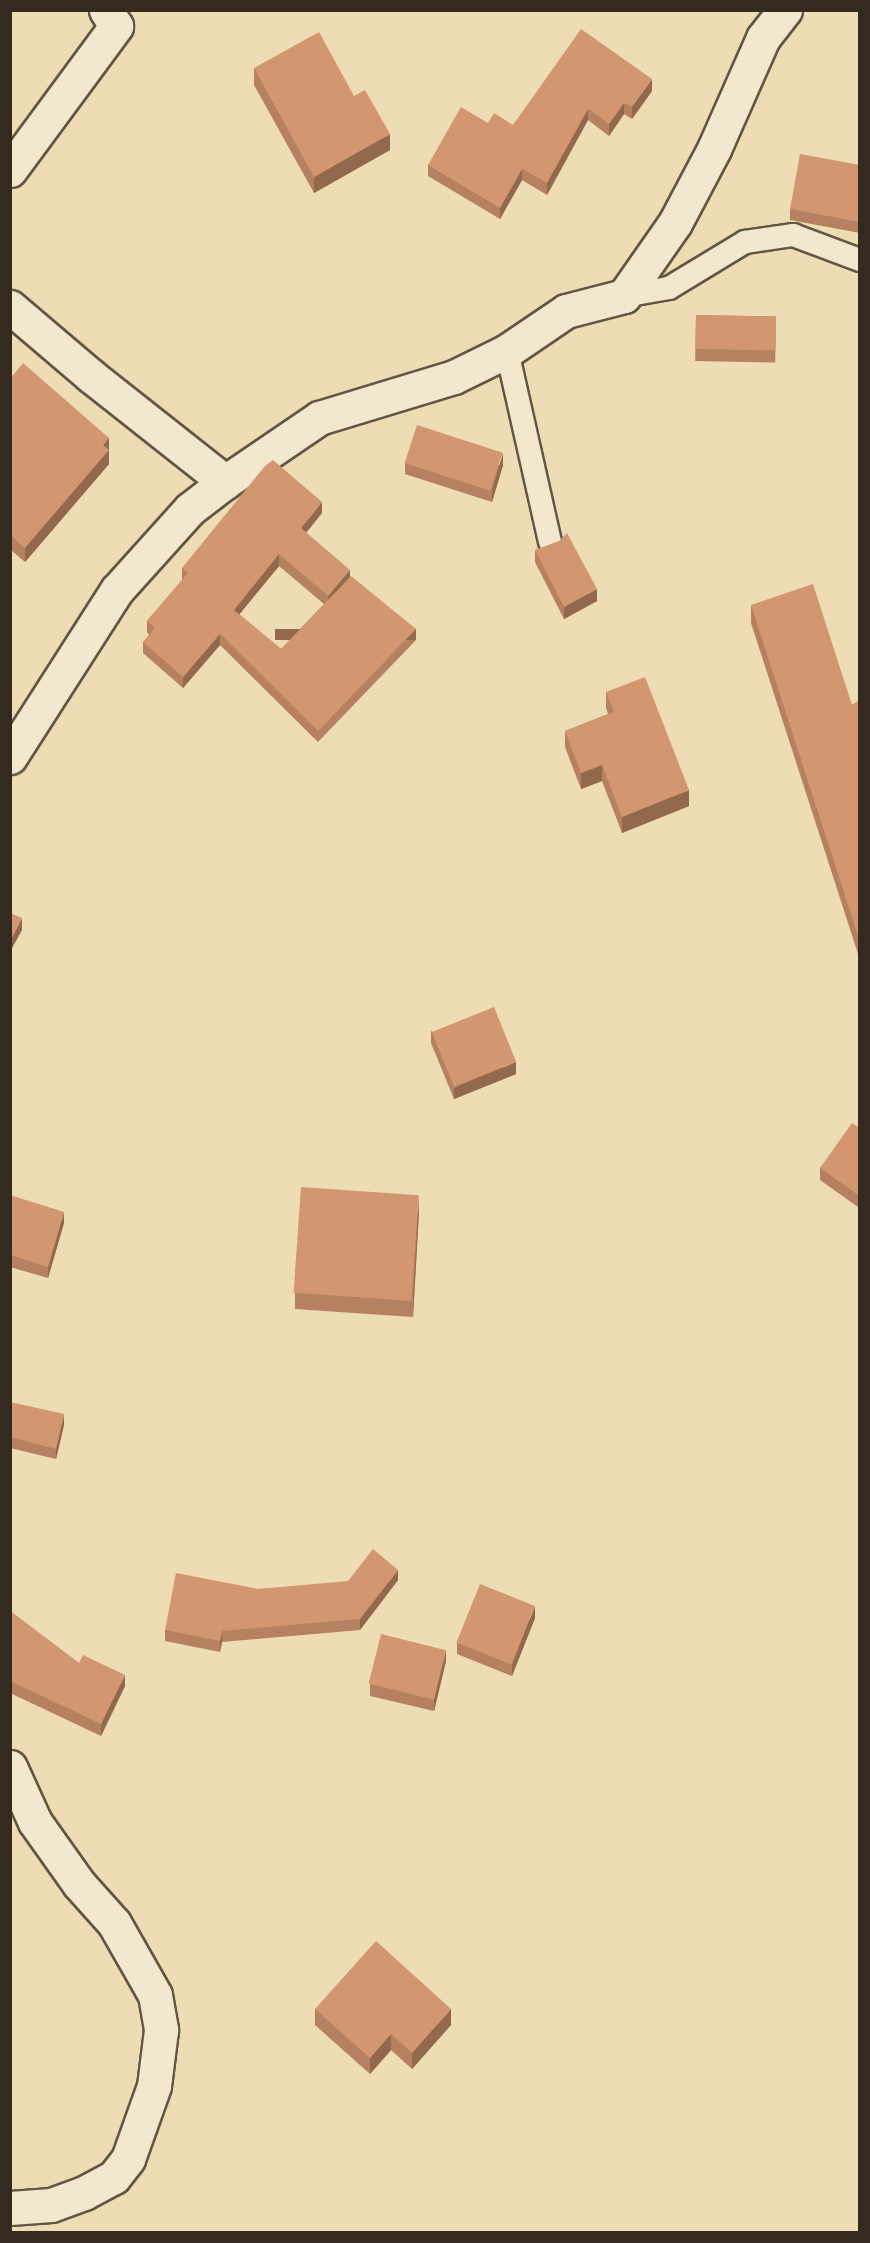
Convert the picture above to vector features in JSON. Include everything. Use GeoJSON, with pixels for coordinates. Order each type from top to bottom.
{"type":"FeatureCollection","features":[{"type":"Feature","properties":{"kind":"street"},"geometry":{"type":"LineString","coordinates":[[10,170],[116,26],[106,10]]}},
{"type":"Feature","properties":{"kind":"street"},"geometry":{"type":"LineString","coordinates":[[10,757],[117,590],[190,509],[225,482],[319,418],[454,377],[507,351],[566,311],[624,296],[675,223],[714,149],[763,38],[785,10]]}},
{"type":"Feature","properties":{"kind":"street"},"geometry":{"type":"LineString","coordinates":[[10,307],[91,376],[225,482]]}},
{"type":"Feature","properties":{"kind":"street"},"geometry":{"type":"LineString","coordinates":[[10,1767],[35,1822],[79,1884],[120,1933],[155,1995],[161,2030],[154,2086],[128,2159],[114,2177],[84,2193],[51,2205],[10,2208]]}},
{"type":"Feature","properties":{"kind":"lane"},"geometry":{"type":"LineString","coordinates":[[624,296],[669,288],[745,242],[793,235],[860,260]]}},
{"type":"Feature","properties":{"kind":"lane"},"geometry":{"type":"LineString","coordinates":[[507,351],[549,542]]}},
{"type":"Feature","properties":{"kind":"building"},"geometry":{"type":"Polygon","coordinates":[[[581,29],[652,79],[632,107],[624,103],[609,124],[588,109],[547,183],[522,169],[500,208],[428,165],[461,107],[488,123],[494,113],[513,125],[581,29]]]}},
{"type":"Feature","properties":{"kind":"building"},"geometry":{"type":"Polygon","coordinates":[[[319,32],[354,96],[365,90],[390,134],[314,177],[254,68],[319,32]]]}},
{"type":"Feature","properties":{"kind":"building"},"geometry":{"type":"Polygon","coordinates":[[[800,154],[860,165],[860,222],[790,209],[800,154]]]}},
{"type":"Feature","properties":{"kind":"building"},"geometry":{"type":"Polygon","coordinates":[[[696,315],[776,316],[775,350],[695,349],[696,315]]]}},
{"type":"Feature","properties":{"kind":"building"},"geometry":{"type":"Polygon","coordinates":[[[23,363],[109,438],[103,445],[109,450],[25,548],[11,536],[10,538],[10,379],[23,363]]]}},
{"type":"Feature","properties":{"kind":"building"},"geometry":{"type":"Polygon","coordinates":[[[417,425],[503,453],[490,491],[405,463],[417,425]]]}},
{"type":"Feature","properties":{"kind":"building"},"geometry":{"type":"Polygon","coordinates":[[[273,460],[322,502],[301,528],[350,570],[328,596],[279,554],[234,610],[281,649],[351,576],[416,629],[318,731],[220,634],[183,677],[143,642],[155,628],[147,621],[188,573],[182,568],[265,466],[273,460]]]}},
{"type":"Feature","properties":{"kind":"building"},"geometry":{"type":"Polygon","coordinates":[[[567,533],[597,589],[564,607],[535,550],[559,541],[567,533]]]}},
{"type":"Feature","properties":{"kind":"building"},"geometry":{"type":"Polygon","coordinates":[[[813,584],[852,705],[860,700],[860,942],[751,605],[813,584]]]}},
{"type":"Feature","properties":{"kind":"building"},"geometry":{"type":"Polygon","coordinates":[[[645,677],[689,790],[622,817],[602,765],[581,773],[565,731],[614,712],[606,692],[645,677]]]}},
{"type":"Feature","properties":{"kind":"building"},"geometry":{"type":"Polygon","coordinates":[[[10,913],[22,918],[10,941],[10,913]]]}},
{"type":"Feature","properties":{"kind":"building"},"geometry":{"type":"Polygon","coordinates":[[[494,1007],[516,1062],[454,1087],[432,1032],[494,1007]]]}},
{"type":"Feature","properties":{"kind":"building"},"geometry":{"type":"Polygon","coordinates":[[[852,1123],[860,1128],[860,1194],[858,1195],[820,1168],[852,1123]]]}},
{"type":"Feature","properties":{"kind":"building"},"geometry":{"type":"Polygon","coordinates":[[[301,1187],[419,1195],[411,1301],[294,1293],[301,1187]]]}},
{"type":"Feature","properties":{"kind":"building"},"geometry":{"type":"Polygon","coordinates":[[[10,1195],[64,1212],[48,1267],[10,1255],[10,1195]]]}},
{"type":"Feature","properties":{"kind":"building"},"geometry":{"type":"Polygon","coordinates":[[[10,1402],[64,1414],[56,1449],[10,1437],[10,1402]]]}},
{"type":"Feature","properties":{"kind":"building"},"geometry":{"type":"Polygon","coordinates":[[[373,1549],[398,1570],[360,1619],[222,1631],[220,1641],[165,1630],[176,1573],[258,1589],[348,1581],[373,1549]]]}},
{"type":"Feature","properties":{"kind":"building"},"geometry":{"type":"Polygon","coordinates":[[[480,1584],[535,1606],[511,1665],[456,1642],[480,1584]]]}},
{"type":"Feature","properties":{"kind":"building"},"geometry":{"type":"Polygon","coordinates":[[[10,1611],[79,1663],[83,1655],[125,1675],[101,1724],[10,1681],[10,1611]]]}},
{"type":"Feature","properties":{"kind":"building"},"geometry":{"type":"Polygon","coordinates":[[[381,1634],[446,1650],[434,1700],[369,1683],[381,1634]]]}},
{"type":"Feature","properties":{"kind":"building"},"geometry":{"type":"Polygon","coordinates":[[[376,1941],[451,2009],[412,2053],[391,2034],[370,2058],[315,2009],[376,1941]]]}}]}
